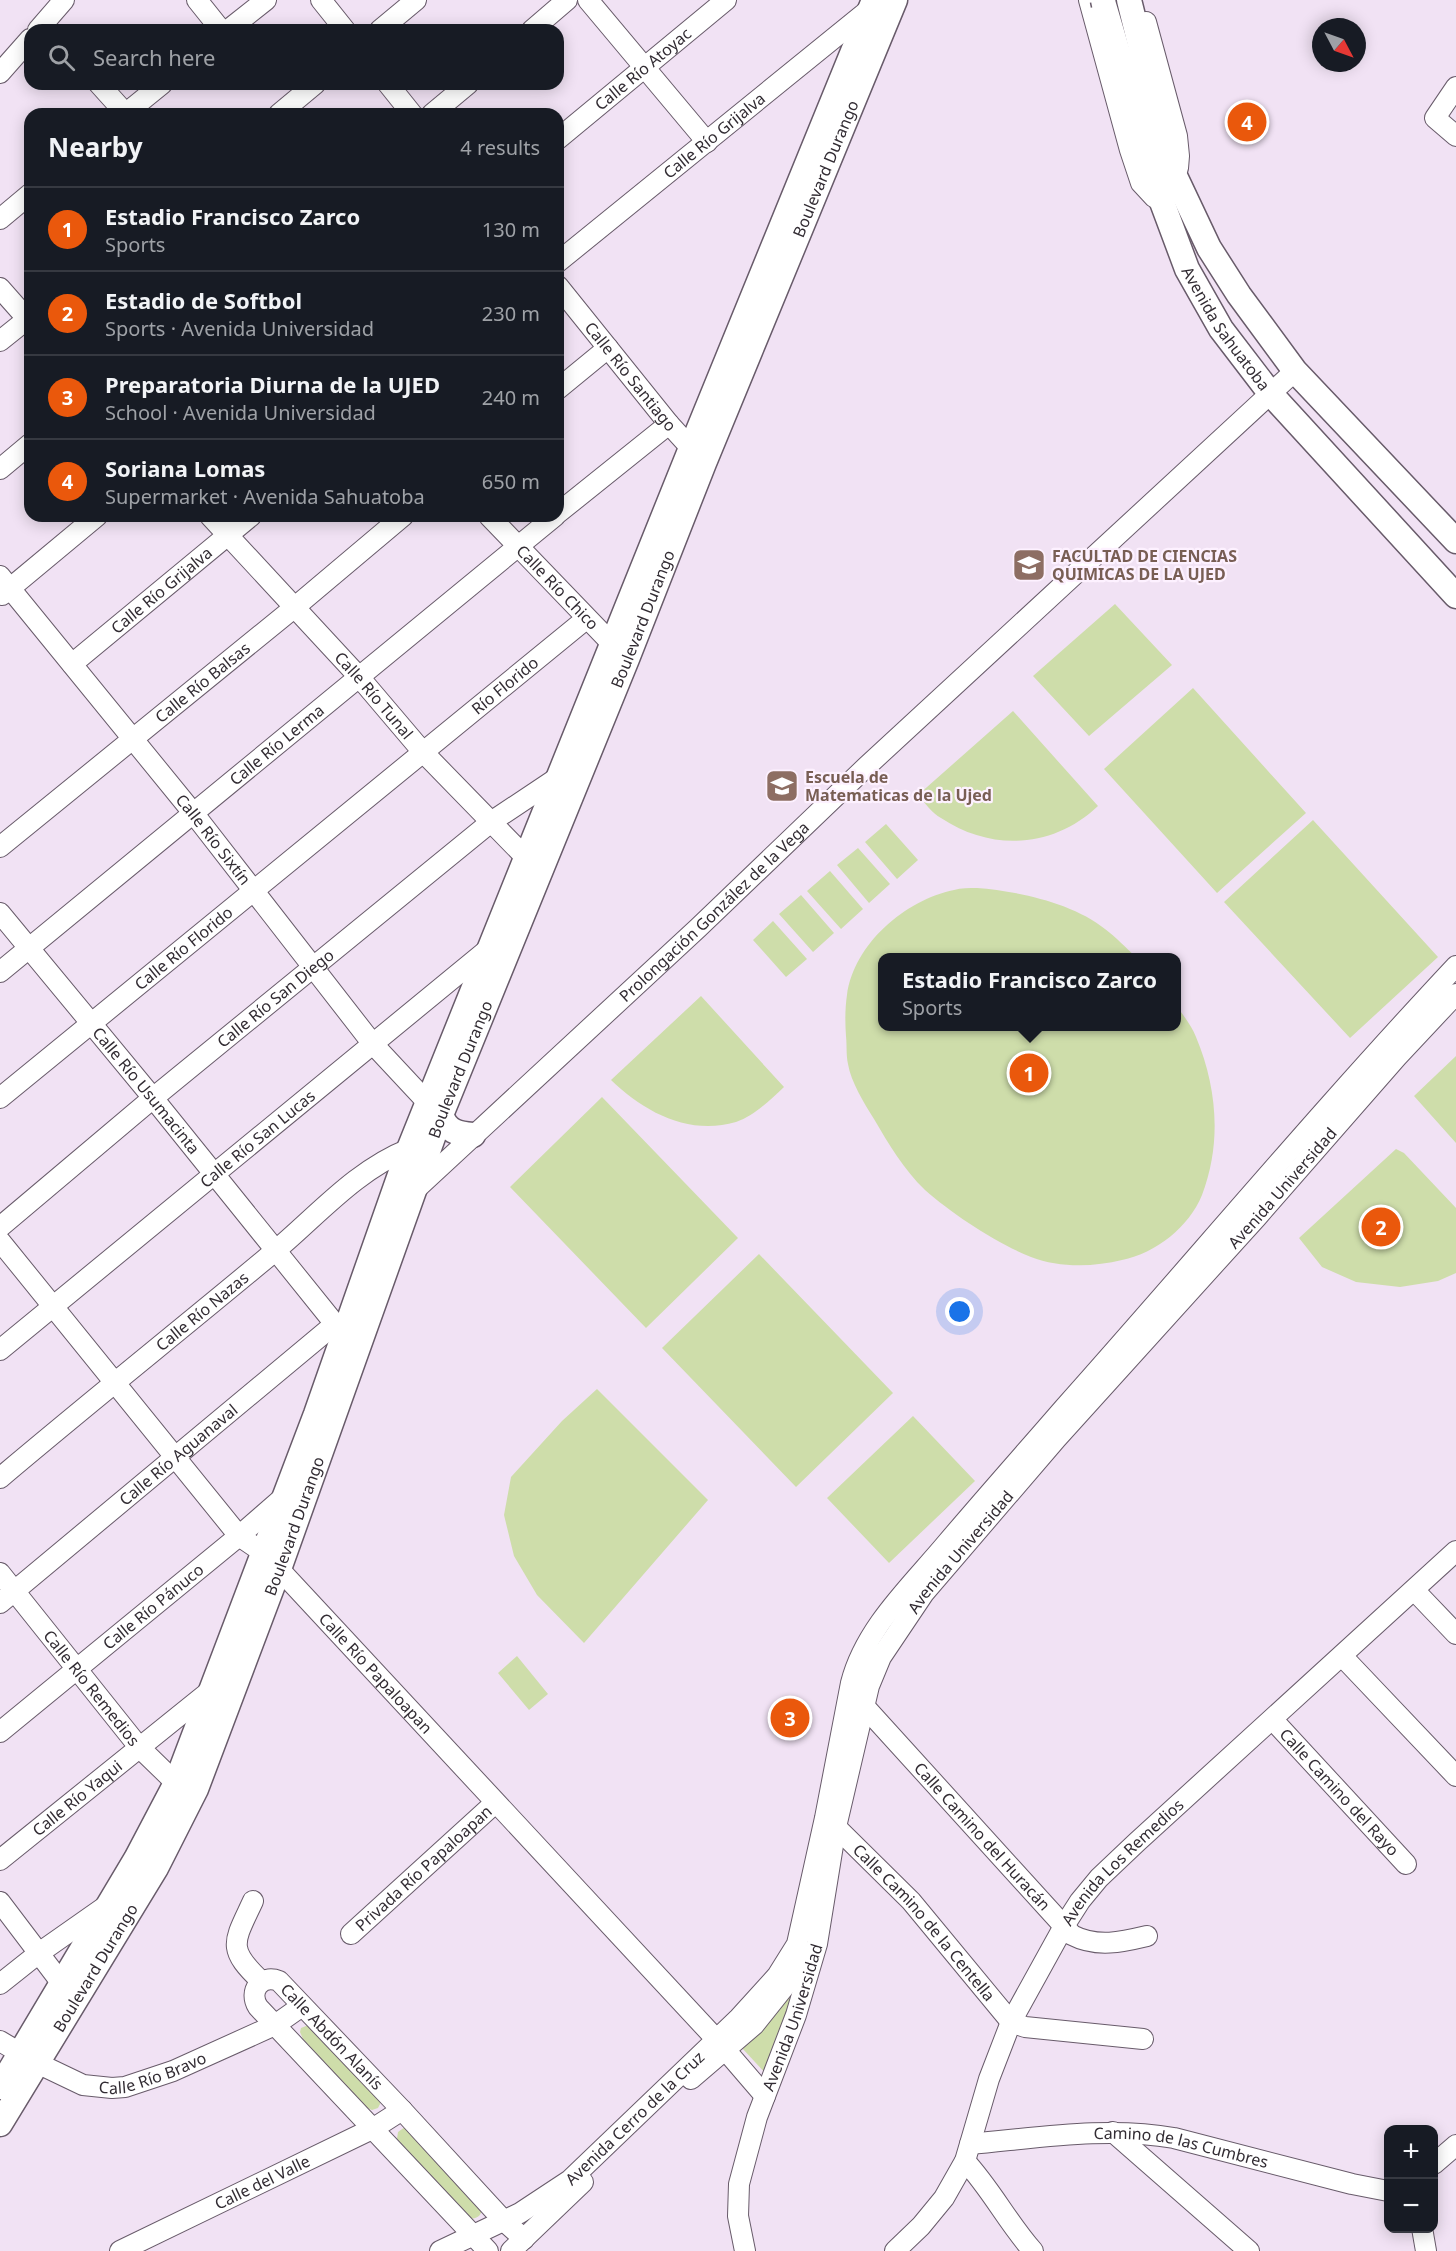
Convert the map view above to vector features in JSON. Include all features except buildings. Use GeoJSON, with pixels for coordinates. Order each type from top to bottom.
{"type":"FeatureCollection","features":[{"type":"Feature","properties":{"kind":"main road","name":"Boulevard Durango"},"geometry":{"type":"LineString","coordinates":[[0,2087],[19,2052],[67,1992],[156,1868],[271,1561],[285,1495],[435,1109],[488,949],[533,865],[874,8],[895,0]]}},
{"type":"Feature","properties":{"kind":"main road","name":"Avenida Sahuatoba"},"geometry":{"type":"LineString","coordinates":[[1129,0],[1175,176],[1209,248],[1239,295],[1294,371],[1456,541]]}},
{"type":"Feature","properties":{"kind":"main road","name":"Avenida Sahuatoba"},"geometry":{"type":"LineString","coordinates":[[1100,2],[1162,202],[1187,268],[1215,319],[1269,393],[1456,596]]}},
{"type":"Feature","properties":{"kind":"main road","name":"Boulevard Durango"},"geometry":{"type":"LineString","coordinates":[[402,1196],[409,1149],[435,1109],[516,929],[557,778],[619,651]]}},
{"type":"Feature","properties":{"kind":"main road"},"geometry":{"type":"LineString","coordinates":[[435,1109],[444,1124],[452,1131],[473,1135]]}},
{"type":"Feature","properties":{"kind":"main road","name":"Boulevard Durango"},"geometry":{"type":"LineString","coordinates":[[67,1992],[108,1905],[186,1786],[211,1690],[308,1485],[348,1328]]}},
{"type":"Feature","properties":{"kind":"main road","name":"Boulevard Durango"},"geometry":{"type":"LineString","coordinates":[[0,2124],[19,2052]]}},
{"type":"Feature","properties":{"kind":"street"},"geometry":{"type":"LineString","coordinates":[[47,24],[64,0]]}},
{"type":"Feature","properties":{"kind":"street"},"geometry":{"type":"LineString","coordinates":[[197,0],[217,24]]}},
{"type":"Feature","properties":{"kind":"street"},"geometry":{"type":"LineString","coordinates":[[236,24],[266,0]]}},
{"type":"Feature","properties":{"kind":"street"},"geometry":{"type":"LineString","coordinates":[[321,0],[340,24]]}},
{"type":"Feature","properties":{"kind":"street"},"geometry":{"type":"LineString","coordinates":[[387,24],[416,0]]}},
{"type":"Feature","properties":{"kind":"street"},"geometry":{"type":"LineString","coordinates":[[539,24],[567,0]]}},
{"type":"Feature","properties":{"kind":"street"},"geometry":{"type":"LineString","coordinates":[[588,0],[707,142]]}},
{"type":"Feature","properties":{"kind":"street","name":"Calle Río Atoyac"},"geometry":{"type":"LineString","coordinates":[[564,134],[726,0]]}},
{"type":"Feature","properties":{"kind":"street"},"geometry":{"type":"LineString","coordinates":[[1140,0],[1177,136],[1179,156],[1175,176]]}},
{"type":"Feature","properties":{"kind":"street","name":"Calle Río Grijalva"},"geometry":{"type":"LineString","coordinates":[[564,257],[874,8]]}},
{"type":"Feature","properties":{"kind":"street"},"geometry":{"type":"LineString","coordinates":[[0,73],[24,46]]}},
{"type":"Feature","properties":{"kind":"street"},"geometry":{"type":"LineString","coordinates":[[1449,124],[1456,87]]}},
{"type":"Feature","properties":{"kind":"street"},"geometry":{"type":"LineString","coordinates":[[104,90],[120,108]]}},
{"type":"Feature","properties":{"kind":"street"},"geometry":{"type":"LineString","coordinates":[[132,108],[155,90]]}},
{"type":"Feature","properties":{"kind":"street"},"geometry":{"type":"LineString","coordinates":[[286,108],[308,90]]}},
{"type":"Feature","properties":{"kind":"street"},"geometry":{"type":"LineString","coordinates":[[393,90],[407,108]]}},
{"type":"Feature","properties":{"kind":"street"},"geometry":{"type":"LineString","coordinates":[[439,108],[461,90]]}},
{"type":"Feature","properties":{"kind":"street"},"geometry":{"type":"LineString","coordinates":[[0,219],[24,199]]}},
{"type":"Feature","properties":{"kind":"street"},"geometry":{"type":"LineString","coordinates":[[0,288],[24,314]]}},
{"type":"Feature","properties":{"kind":"street","name":"Calle Río Santiago"},"geometry":{"type":"LineString","coordinates":[[564,293],[669,424],[698,455]]}},
{"type":"Feature","properties":{"kind":"street"},"geometry":{"type":"LineString","coordinates":[[0,341],[24,323]]}},
{"type":"Feature","properties":{"kind":"street"},"geometry":{"type":"LineString","coordinates":[[564,384],[608,348]]}},
{"type":"Feature","properties":{"kind":"street","name":"Prolongación González de la Vega"},"geometry":{"type":"LineString","coordinates":[[402,1196],[473,1135],[698,928],[866,767],[1294,371]]}},
{"type":"Feature","properties":{"kind":"street","name":"Calle Río Lerma"},"geometry":{"type":"LineString","coordinates":[[564,509],[669,424]]}},
{"type":"Feature","properties":{"kind":"street"},"geometry":{"type":"LineString","coordinates":[[0,469],[24,449]]}},
{"type":"Feature","properties":{"kind":"street"},"geometry":{"type":"LineString","coordinates":[[3,587],[89,522]]}},
{"type":"Feature","properties":{"kind":"street","name":"Calle Río Tunal"},"geometry":{"type":"LineString","coordinates":[[215,522],[360,678],[422,751],[533,865]]}},
{"type":"Feature","properties":{"kind":"street","name":"Calle Río Grijalva"},"geometry":{"type":"LineString","coordinates":[[72,664],[244,522]]}},
{"type":"Feature","properties":{"kind":"street","name":"Calle Río Balsas"},"geometry":{"type":"LineString","coordinates":[[0,847],[396,522]]}},
{"type":"Feature","properties":{"kind":"street","name":"Calle Río Chico"},"geometry":{"type":"LineString","coordinates":[[495,522],[619,651]]}},
{"type":"Feature","properties":{"kind":"street","name":"Calle Río Lerma"},"geometry":{"type":"LineString","coordinates":[[0,972],[547,522]]}},
{"type":"Feature","properties":{"kind":"street","name":"Calle Río Sixtín"},"geometry":{"type":"LineString","coordinates":[[3,587],[72,664],[194,814],[372,1043],[435,1109]]}},
{"type":"Feature","properties":{"kind":"street","name":"Río Florido"},"geometry":{"type":"LineString","coordinates":[[422,751],[586,619]]}},
{"type":"Feature","properties":{"kind":"street","name":"Calle Río Florido"},"geometry":{"type":"LineString","coordinates":[[0,1098],[349,815],[422,751]]}},
{"type":"Feature","properties":{"kind":"street","name":"Calle Río San Diego"},"geometry":{"type":"LineString","coordinates":[[0,1227],[153,1098],[491,822],[557,778]]}},
{"type":"Feature","properties":{"kind":"street","name":"Calle Río Usumacinta"},"geometry":{"type":"LineString","coordinates":[[0,913],[277,1250],[348,1328]]}},
{"type":"Feature","properties":{"kind":"street","name":"Calle Río San Lucas"},"geometry":{"type":"LineString","coordinates":[[0,1350],[372,1043],[516,929]]}},
{"type":"Feature","properties":{"kind":"street","name":"Avenida Universidad"},"geometry":{"type":"LineString","coordinates":[[745,2251],[738,2216],[739,2184],[765,2096],[796,2015],[818,1944],[836,1827],[868,1686],[881,1657],[924,1593],[1250,1210],[1323,1111],[1456,966]]}},
{"type":"Feature","properties":{"kind":"street","name":"Avenida Universidad"},"geometry":{"type":"LineString","coordinates":[[797,1944],[855,1667],[866,1644],[885,1616],[1009,1469],[1250,1210],[1456,994]]}},
{"type":"Feature","properties":{"kind":"street","name":"Calle Río Nazas"},"geometry":{"type":"LineString","coordinates":[[0,1478],[277,1250],[369,1170],[409,1149]]}},
{"type":"Feature","properties":{"kind":"street","name":"Calle Río Papaloapan"},"geometry":{"type":"LineString","coordinates":[[0,1241],[239,1536],[271,1561],[720,2044],[765,2096]]}},
{"type":"Feature","properties":{"kind":"street","name":"Calle Río Aguanaval"},"geometry":{"type":"LineString","coordinates":[[7,1598],[174,1458],[348,1328]]}},
{"type":"Feature","properties":{"kind":"street","name":"Calle Río Pánuco"},"geometry":{"type":"LineString","coordinates":[[0,1732],[239,1536],[285,1495],[308,1485]]}},
{"type":"Feature","properties":{"kind":"street","name":"Avenida Los Remedios"},"geometry":{"type":"LineString","coordinates":[[895,2251],[921,2226],[944,2198],[967,2153],[989,2079],[1011,2022],[1080,1901],[1099,1878],[1456,1551]]}},
{"type":"Feature","properties":{"kind":"street","name":"Calle Río Remedios"},"geometry":{"type":"LineString","coordinates":[[0,1573],[7,1598],[78,1668],[139,1747],[186,1786]]}},
{"type":"Feature","properties":{"kind":"street"},"geometry":{"type":"LineString","coordinates":[[1414,1590],[1456,1634]]}},
{"type":"Feature","properties":{"kind":"street"},"geometry":{"type":"LineString","coordinates":[[1342,1656],[1456,1776]]}},
{"type":"Feature","properties":{"kind":"street","name":"Calle Río Yaqui"},"geometry":{"type":"LineString","coordinates":[[0,1860],[211,1690]]}},
{"type":"Feature","properties":{"kind":"street","name":"Calle Camino del Huracán"},"geometry":{"type":"LineString","coordinates":[[864,1706],[1072,1935],[1080,1939],[1102,1943],[1117,1943],[1148,1936]]}},
{"type":"Feature","properties":{"kind":"street","name":"Calle Camino del Rayo"},"geometry":{"type":"LineString","coordinates":[[1273,1720],[1406,1864]]}},
{"type":"Feature","properties":{"kind":"street","name":"Privada Río Papaloapan"},"geometry":{"type":"LineString","coordinates":[[351,1934],[495,1803]]}},
{"type":"Feature","properties":{"kind":"street","name":"Calle Camino de la Centella"},"geometry":{"type":"LineString","coordinates":[[836,1827],[911,1901],[1011,2022]]}},
{"type":"Feature","properties":{"kind":"street"},"geometry":{"type":"LineString","coordinates":[[253,1901],[241,1929],[237,1948],[240,1960],[261,1981]]}},
{"type":"Feature","properties":{"kind":"street"},"geometry":{"type":"LineString","coordinates":[[0,1902],[67,1992]]}},
{"type":"Feature","properties":{"kind":"street"},"geometry":{"type":"LineString","coordinates":[[0,1984],[39,1953],[108,1905]]}},
{"type":"Feature","properties":{"kind":"street","name":"Avenida Cerro de la Cruz"},"geometry":{"type":"LineString","coordinates":[[518,2245],[693,2076],[777,1976],[797,1944]]}},
{"type":"Feature","properties":{"kind":"street","name":"Avenida Cerro de la Cruz"},"geometry":{"type":"LineString","coordinates":[[440,2251],[520,2213],[570,2180],[720,2044],[754,2025],[818,1944]]}},
{"type":"Feature","properties":{"kind":"street","name":"Calle Abdón Alanís"},"geometry":{"type":"LineString","coordinates":[[488,2251],[258,2007],[254,1999],[255,1989],[261,1981],[276,1980],[303,2006],[503,2220],[518,2245]]}},
{"type":"Feature","properties":{"kind":"street","name":"Calle Río Bravo"},"geometry":{"type":"LineString","coordinates":[[19,2052],[83,2085],[112,2088],[125,2086],[173,2071],[275,2025],[303,2006]]}},
{"type":"Feature","properties":{"kind":"street"},"geometry":{"type":"LineString","coordinates":[[1011,2022],[1025,2026],[1143,2039]]}},
{"type":"Feature","properties":{"kind":"street","name":"Calle del Valle"},"geometry":{"type":"LineString","coordinates":[[120,2251],[374,2128],[402,2110]]}},
{"type":"Feature","properties":{"kind":"street"},"geometry":{"type":"LineString","coordinates":[[1113,2133],[1249,2251]]}},
{"type":"Feature","properties":{"kind":"street","name":"Camino de las Cumbres"},"geometry":{"type":"LineString","coordinates":[[967,2153],[1113,2133],[1144,2133],[1174,2138],[1352,2184],[1384,2190]]}},
{"type":"Feature","properties":{"kind":"street"},"geometry":{"type":"LineString","coordinates":[[1438,2161],[1456,2145]]}},
{"type":"Feature","properties":{"kind":"street"},"geometry":{"type":"LineString","coordinates":[[967,2153],[980,2178],[1018,2235],[1033,2251]]}},
{"type":"Feature","properties":{"kind":"street"},"geometry":{"type":"LineString","coordinates":[[1423,2233],[1426,2251]]}},
{"type":"Feature","properties":{"kind":"green space"},"geometry":{"type":"Polygon","coordinates":[[[1115,604],[1172,665],[1089,736],[1033,676],[1115,604]]]}},
{"type":"Feature","properties":{"kind":"green space"},"geometry":{"type":"Polygon","coordinates":[[[1193,688],[1306,813],[1217,893],[1104,769],[1193,688]]]}},
{"type":"Feature","properties":{"kind":"green space"},"geometry":{"type":"Polygon","coordinates":[[[1013,711],[1098,806],[1081,820],[1062,830],[1042,837],[1001,840],[961,829],[941,818],[918,795],[1013,711]]]}},
{"type":"Feature","properties":{"kind":"green space"},"geometry":{"type":"Polygon","coordinates":[[[1313,820],[1438,957],[1350,1038],[1224,902],[1313,820]]]}},
{"type":"Feature","properties":{"kind":"green space"},"geometry":{"type":"Polygon","coordinates":[[[886,824],[918,860],[897,879],[865,842],[886,824]]]}},
{"type":"Feature","properties":{"kind":"green space"},"geometry":{"type":"Polygon","coordinates":[[[858,848],[890,884],[869,903],[837,865],[858,848]]]}},
{"type":"Feature","properties":{"kind":"green space"},"geometry":{"type":"Polygon","coordinates":[[[830,871],[863,909],[841,929],[807,891],[830,871]]]}},
{"type":"Feature","properties":{"kind":"green space"},"geometry":{"type":"Polygon","coordinates":[[[962,888],[1027,895],[1061,905],[1092,920],[1132,953],[878,953],[878,1031],[1181,1031],[1181,1012],[1194,1033],[1209,1075],[1214,1135],[1208,1175],[1196,1207],[1180,1228],[1159,1245],[1135,1257],[1088,1265],[1065,1265],[1042,1261],[1018,1251],[976,1228],[925,1190],[903,1165],[866,1106],[855,1085],[847,1061],[845,1026],[847,995],[852,976],[871,942],[900,914],[936,895],[962,888]]]}},
{"type":"Feature","properties":{"kind":"green space"},"geometry":{"type":"Polygon","coordinates":[[[801,895],[834,933],[813,952],[779,914],[801,895]]]}},
{"type":"Feature","properties":{"kind":"green space"},"geometry":{"type":"Polygon","coordinates":[[[773,921],[807,959],[786,977],[753,940],[773,921]]]}},
{"type":"Feature","properties":{"kind":"green space"},"geometry":{"type":"Polygon","coordinates":[[[701,996],[784,1087],[755,1112],[736,1122],[718,1126],[701,1126],[668,1118],[638,1102],[611,1080],[701,996]]]}},
{"type":"Feature","properties":{"kind":"green space"},"geometry":{"type":"Polygon","coordinates":[[[1456,1056],[1456,1143],[1414,1096],[1456,1056]]]}},
{"type":"Feature","properties":{"kind":"green space"},"geometry":{"type":"Polygon","coordinates":[[[602,1097],[738,1238],[646,1328],[510,1187],[602,1097]]]}},
{"type":"Feature","properties":{"kind":"green space"},"geometry":{"type":"Polygon","coordinates":[[[1396,1149],[1404,1153],[1456,1208],[1456,1273],[1438,1281],[1400,1287],[1356,1282],[1322,1267],[1299,1238],[1396,1149]]]}},
{"type":"Feature","properties":{"kind":"green space"},"geometry":{"type":"Polygon","coordinates":[[[759,1254],[893,1393],[796,1487],[662,1348],[759,1254]]]}},
{"type":"Feature","properties":{"kind":"green space"},"geometry":{"type":"Polygon","coordinates":[[[597,1389],[708,1500],[584,1643],[537,1595],[514,1556],[504,1515],[511,1477],[562,1421],[597,1389]]]}},
{"type":"Feature","properties":{"kind":"green space"},"geometry":{"type":"Polygon","coordinates":[[[913,1416],[975,1481],[889,1563],[827,1498],[913,1416]]]}},
{"type":"Feature","properties":{"kind":"green space"},"geometry":{"type":"Polygon","coordinates":[[[517,1656],[548,1694],[529,1710],[498,1673],[517,1656]]]}},
{"type":"Feature","properties":{"kind":"green space"},"geometry":{"type":"Polygon","coordinates":[[[794,1991],[768,2076],[742,2048],[794,1991]]]}},
{"type":"Feature","properties":{"kind":"green space"},"geometry":{"type":"Polygon","coordinates":[[[311,2024],[379,2094],[381,2102],[378,2108],[372,2110],[365,2107],[303,2039],[301,2028],[311,2024]]]}},
{"type":"Feature","properties":{"kind":"green space"},"geometry":{"type":"Polygon","coordinates":[[[405,2127],[482,2210],[478,2217],[470,2219],[400,2144],[397,2139],[398,2132],[405,2127]]]}},
{"type":"Feature","properties":{"kind":"place","name":"Soriana Lomas"},"geometry":{"type":"Point","coordinates":[1247,122]}},
{"type":"Feature","properties":{"kind":"place","name":"FACULTAD DE CIENCIAS QUIMICAS DE LA UJED"},"geometry":{"type":"Point","coordinates":[1029,565]}},
{"type":"Feature","properties":{"kind":"place","name":"Escuela de Matematicas de la Ujed"},"geometry":{"type":"Point","coordinates":[782,786]}},
{"type":"Feature","properties":{"kind":"place","name":"Estadio Francisco Zarco"},"geometry":{"type":"Point","coordinates":[1029,1073]}},
{"type":"Feature","properties":{"kind":"place","name":"Estadio de Softbol"},"geometry":{"type":"Point","coordinates":[1381,1227]}},
{"type":"Feature","properties":{"kind":"place","name":"Preparatoria Diurna de la UJED"},"geometry":{"type":"Point","coordinates":[790,1718]}}]}
